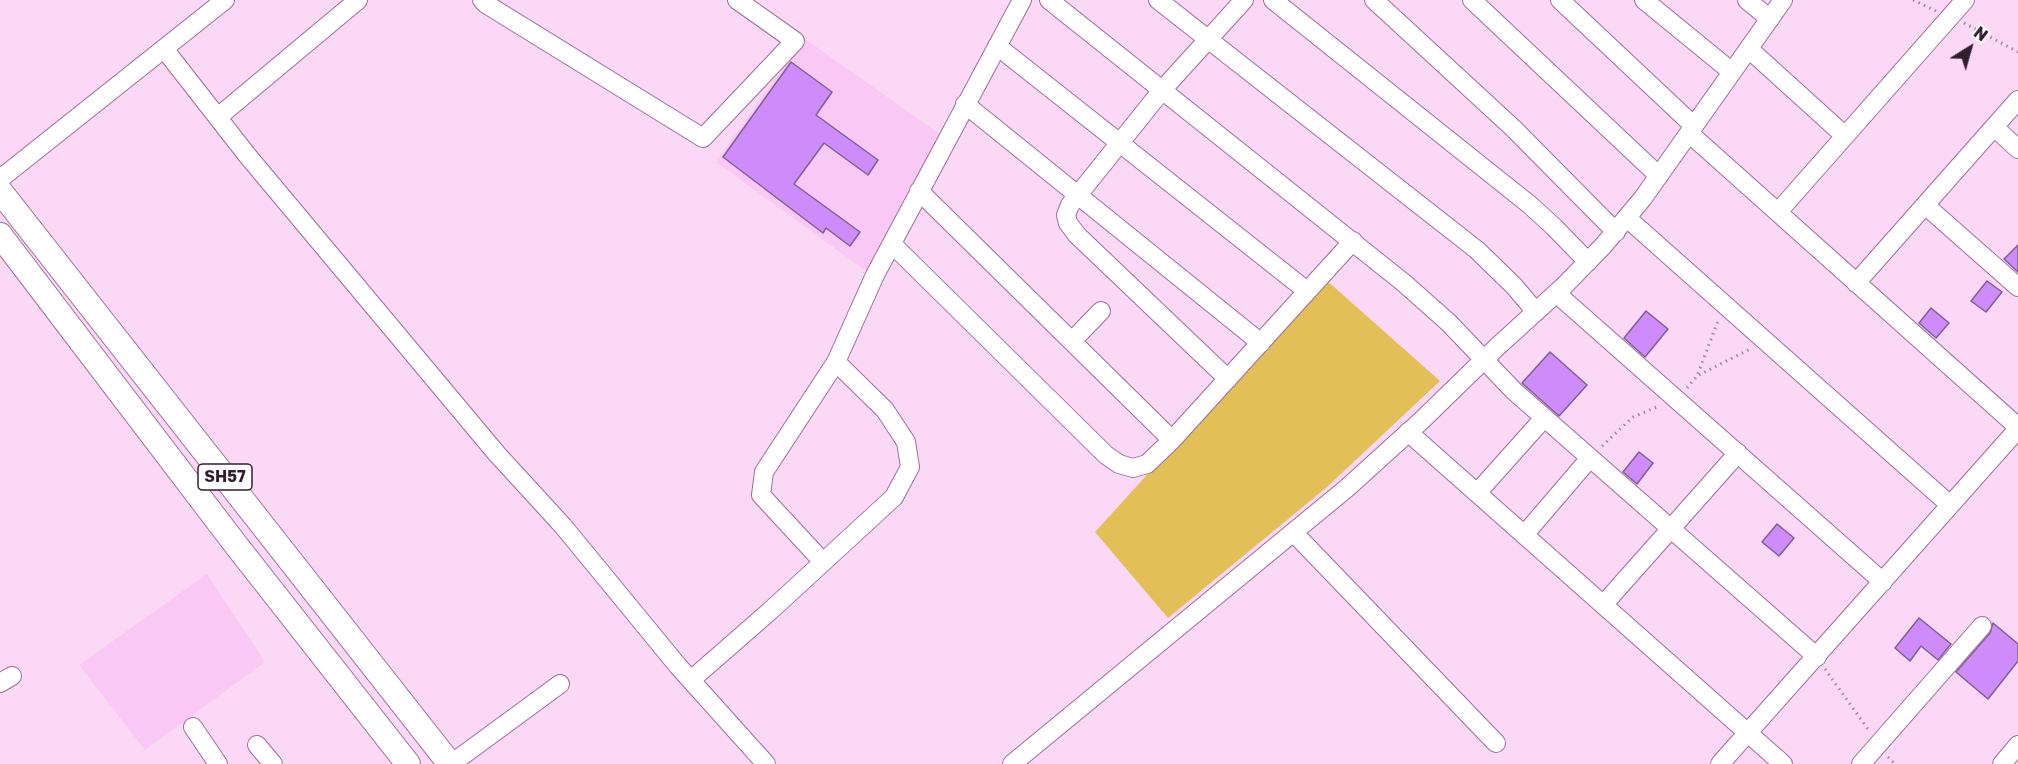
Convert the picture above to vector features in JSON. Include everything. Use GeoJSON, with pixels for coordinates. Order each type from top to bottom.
{"type":"FeatureCollection","features":[{"type":"Feature","properties":{"kind":"main road","name":"SH57"},"geometry":{"type":"LineString","coordinates":[[0,191],[450,764]]}},
{"type":"Feature","properties":{"kind":"main road","name":"SH57"},"geometry":{"type":"LineString","coordinates":[[0,235],[232,540],[408,764]]}},
{"type":"Feature","properties":{"kind":"street"},"geometry":{"type":"LineString","coordinates":[[0,179],[225,0]]}},
{"type":"Feature","properties":{"kind":"street"},"geometry":{"type":"LineString","coordinates":[[218,117],[358,0]]}},
{"type":"Feature","properties":{"kind":"street"},"geometry":{"type":"LineString","coordinates":[[482,0],[703,138],[795,40],[737,0]]}},
{"type":"Feature","properties":{"kind":"street"},"geometry":{"type":"LineString","coordinates":[[822,562],[761,495],[765,472],[836,362],[875,275],[1022,0]]}},
{"type":"Feature","properties":{"kind":"street"},"geometry":{"type":"LineString","coordinates":[[1049,0],[1353,241],[1443,317],[1510,387],[1544,418],[1816,657]]}},
{"type":"Feature","properties":{"kind":"street"},"geometry":{"type":"LineString","coordinates":[[1158,0],[1477,250],[1514,286],[1536,312]]}},
{"type":"Feature","properties":{"kind":"street"},"geometry":{"type":"LineString","coordinates":[[1228,379],[1071,229],[1066,215],[1070,205],[1163,89],[1244,0]]}},
{"type":"Feature","properties":{"kind":"street"},"geometry":{"type":"LineString","coordinates":[[1374,0],[1622,225],[1765,341],[1950,505]]}},
{"type":"Feature","properties":{"kind":"street"},"geometry":{"type":"LineString","coordinates":[[1472,0],[1659,176]]}},
{"type":"Feature","properties":{"kind":"street"},"geometry":{"type":"LineString","coordinates":[[1560,0],[1778,212],[2018,428],[1720,764]]}},
{"type":"Feature","properties":{"kind":"street"},"geometry":{"type":"LineString","coordinates":[[1644,0],[1732,72]]}},
{"type":"Feature","properties":{"kind":"street"},"geometry":{"type":"LineString","coordinates":[[1748,0],[1770,19]]}},
{"type":"Feature","properties":{"kind":"street"},"geometry":{"type":"LineString","coordinates":[[1012,764],[1294,533],[1408,432],[1588,262],[1622,225],[1659,176],[1783,0]]}},
{"type":"Feature","properties":{"kind":"street"},"geometry":{"type":"LineString","coordinates":[[1778,212],[1965,0]]}},
{"type":"Feature","properties":{"kind":"street"},"geometry":{"type":"LineString","coordinates":[[1284,3],[1530,206],[1588,262]]}},
{"type":"Feature","properties":{"kind":"street"},"geometry":{"type":"LineString","coordinates":[[997,46],[1308,291]]}},
{"type":"Feature","properties":{"kind":"street"},"geometry":{"type":"LineString","coordinates":[[1749,49],[1845,136]]}},
{"type":"Feature","properties":{"kind":"street"},"geometry":{"type":"LineString","coordinates":[[165,50],[497,454],[563,526],[691,680],[766,764]]}},
{"type":"Feature","properties":{"kind":"street"},"geometry":{"type":"LineString","coordinates":[[1856,282],[2018,100]]}},
{"type":"Feature","properties":{"kind":"street"},"geometry":{"type":"LineString","coordinates":[[965,104],[1261,343]]}},
{"type":"Feature","properties":{"kind":"street"},"geometry":{"type":"LineString","coordinates":[[1994,127],[2018,149]]}},
{"type":"Feature","properties":{"kind":"street"},"geometry":{"type":"LineString","coordinates":[[920,191],[1172,441]]}},
{"type":"Feature","properties":{"kind":"street"},"geometry":{"type":"LineString","coordinates":[[1925,205],[2018,287]]}},
{"type":"Feature","properties":{"kind":"street"},"geometry":{"type":"LineString","coordinates":[[892,244],[1112,460],[1125,467],[1140,467],[1153,460],[1172,441],[1353,241]]}},
{"type":"Feature","properties":{"kind":"street"},"geometry":{"type":"LineString","coordinates":[[1556,293],[1883,582]]}},
{"type":"Feature","properties":{"kind":"street"},"geometry":{"type":"LineString","coordinates":[[1072,341],[1101,311]]}},
{"type":"Feature","properties":{"kind":"street"},"geometry":{"type":"LineString","coordinates":[[691,680],[770,612],[894,497],[910,466],[906,442],[885,410],[836,362]]}},
{"type":"Feature","properties":{"kind":"street"},"geometry":{"type":"LineString","coordinates":[[1477,494],[1544,418]]}},
{"type":"Feature","properties":{"kind":"street"},"geometry":{"type":"LineString","coordinates":[[1408,432],[1782,764]]}},
{"type":"Feature","properties":{"kind":"street"},"geometry":{"type":"LineString","coordinates":[[1603,605],[1738,453]]}},
{"type":"Feature","properties":{"kind":"street"},"geometry":{"type":"LineString","coordinates":[[1524,535],[1590,458]]}},
{"type":"Feature","properties":{"kind":"street"},"geometry":{"type":"LineString","coordinates":[[1294,533],[1496,743]]}},
{"type":"Feature","properties":{"kind":"street"},"geometry":{"type":"LineString","coordinates":[[1861,764],[1982,626]]}},
{"type":"Feature","properties":{"kind":"street"},"geometry":{"type":"LineString","coordinates":[[450,764],[560,684]]}},
{"type":"Feature","properties":{"kind":"street"},"geometry":{"type":"LineString","coordinates":[[193,727],[218,764]]}},
{"type":"Feature","properties":{"kind":"street"},"geometry":{"type":"LineString","coordinates":[[257,745],[273,764]]}},
{"type":"Feature","properties":{"kind":"street"},"geometry":{"type":"LineString","coordinates":[[2002,764],[2018,745]]}},
{"type":"Feature","properties":{"kind":"path"},"geometry":{"type":"LineString","coordinates":[[1697,376],[1765,341]]}},
{"type":"Feature","properties":{"kind":"path"},"geometry":{"type":"LineString","coordinates":[[1816,657],[1895,764]]}},
{"type":"Feature","properties":{"kind":"shaded area"},"geometry":{"type":"Polygon","coordinates":[[[804,38],[941,135],[870,274],[716,162],[804,38]]]}},
{"type":"Feature","properties":{"kind":"shaded area"},"geometry":{"type":"Polygon","coordinates":[[[1325,279],[1440,381],[1327,487],[1168,618],[1095,532],[1325,279]]]}},
{"type":"Feature","properties":{"kind":"shaded area"},"geometry":{"type":"Polygon","coordinates":[[[207,574],[265,662],[145,750],[79,665],[207,574]]]}},
{"type":"Feature","properties":{"kind":"building"},"geometry":{"type":"Polygon","coordinates":[[[791,62],[832,92],[816,115],[878,160],[868,175],[824,143],[794,184],[860,232],[850,246],[826,228],[823,233],[723,157],[791,62]]]}},
{"type":"Feature","properties":{"kind":"building"},"geometry":{"type":"Polygon","coordinates":[[[2018,245],[2018,272],[2004,259],[2018,245]]]}},
{"type":"Feature","properties":{"kind":"building"},"geometry":{"type":"Polygon","coordinates":[[[1987,281],[2002,292],[1986,312],[1971,301],[1987,281]]]}},
{"type":"Feature","properties":{"kind":"building"},"geometry":{"type":"Polygon","coordinates":[[[1931,308],[1949,323],[1936,338],[1919,323],[1931,308]]]}},
{"type":"Feature","properties":{"kind":"building"},"geometry":{"type":"Polygon","coordinates":[[[1646,311],[1668,329],[1645,357],[1624,338],[1646,311]]]}},
{"type":"Feature","properties":{"kind":"building"},"geometry":{"type":"Polygon","coordinates":[[[1550,352],[1587,385],[1559,416],[1522,383],[1550,352]]]}},
{"type":"Feature","properties":{"kind":"building"},"geometry":{"type":"Polygon","coordinates":[[[1639,452],[1653,463],[1637,484],[1623,472],[1639,452]]]}},
{"type":"Feature","properties":{"kind":"building"},"geometry":{"type":"Polygon","coordinates":[[[1777,524],[1794,538],[1779,556],[1762,542],[1777,524]]]}},
{"type":"Feature","properties":{"kind":"building"},"geometry":{"type":"Polygon","coordinates":[[[1919,618],[1951,644],[1938,660],[1921,646],[1910,661],[1895,648],[1919,618]]]}},
{"type":"Feature","properties":{"kind":"building"},"geometry":{"type":"Polygon","coordinates":[[[1993,623],[2018,644],[2018,661],[1988,699],[1956,672],[1990,633],[1993,623]]]}}]}
